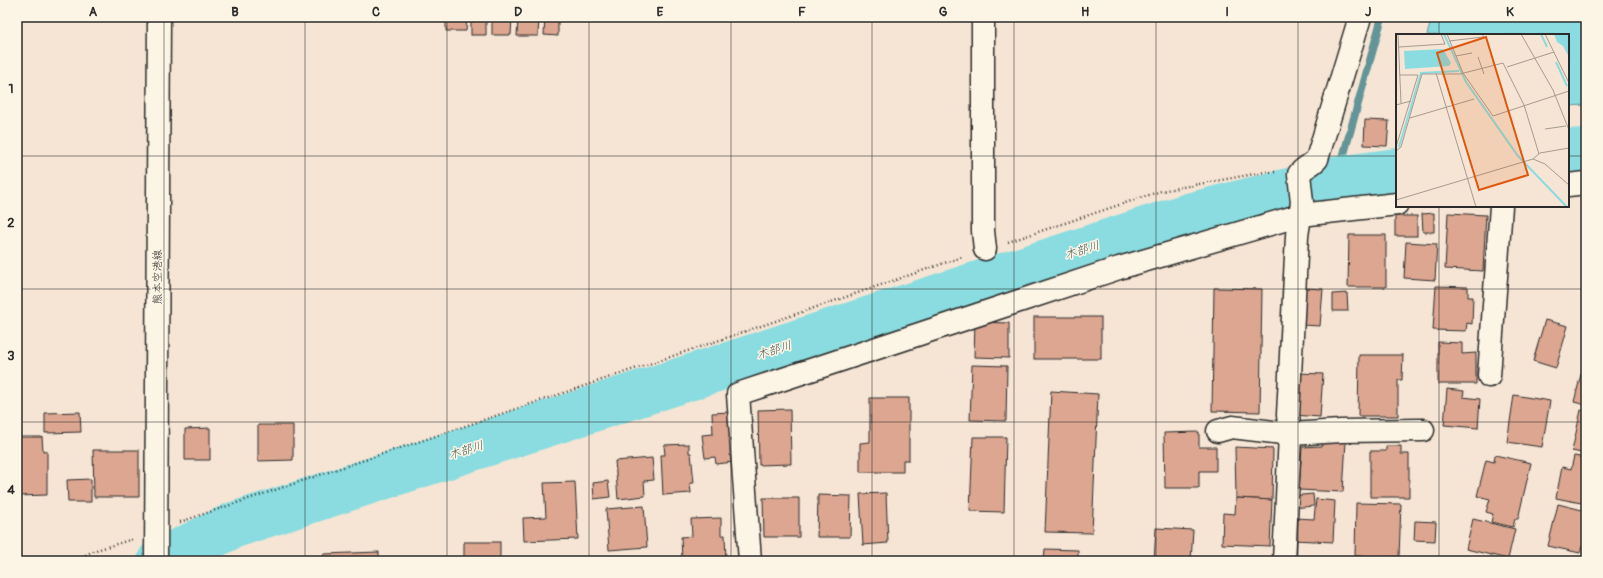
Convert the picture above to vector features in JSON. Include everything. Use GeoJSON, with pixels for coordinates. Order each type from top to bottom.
{"type":"FeatureCollection","features":[{"type":"Feature","properties":{"kind":"street","name":"熊本空港線"},"geometry":{"type":"LineString","coordinates":[[156,561],[159,17]]}},
{"type":"Feature","properties":{"kind":"street"},"geometry":{"type":"LineString","coordinates":[[983,17],[983,231],[985,249]]}},
{"type":"Feature","properties":{"kind":"street"},"geometry":{"type":"LineString","coordinates":[[1284,561],[1290,434],[1288,415],[1296,244],[1301,209],[1301,174],[1314,164],[1317,159],[1360,17]]}},
{"type":"Feature","properties":{"kind":"street"},"geometry":{"type":"LineString","coordinates":[[1569,185],[1586,183]]}},
{"type":"Feature","properties":{"kind":"street"},"geometry":{"type":"LineString","coordinates":[[750,561],[738,394],[1301,209],[1396,204]]}},
{"type":"Feature","properties":{"kind":"street"},"geometry":{"type":"LineString","coordinates":[[1489,376],[1501,207]]}},
{"type":"Feature","properties":{"kind":"street"},"geometry":{"type":"LineString","coordinates":[[1218,431],[1232,427],[1290,434],[1342,431],[1423,430]]}},
{"type":"Feature","properties":{"kind":"path"},"geometry":{"type":"LineString","coordinates":[[75,561],[93,551],[156,534],[592,382],[726,339],[985,249],[1161,191],[1264,172],[1295,170],[1301,174]]}},
{"type":"Feature","properties":{"kind":"water"},"geometry":{"type":"Polygon","coordinates":[[[1432,17],[1586,17],[1586,105],[1569,106],[1569,34],[1427,34],[1432,17]]]}},
{"type":"Feature","properties":{"kind":"building"},"geometry":{"type":"Polygon","coordinates":[[[446,17],[467,17],[466,31],[446,31],[446,17]]]}},
{"type":"Feature","properties":{"kind":"building"},"geometry":{"type":"Polygon","coordinates":[[[471,17],[486,17],[486,35],[471,35],[471,17]]]}},
{"type":"Feature","properties":{"kind":"building"},"geometry":{"type":"Polygon","coordinates":[[[492,17],[512,17],[511,35],[492,35],[492,17]]]}},
{"type":"Feature","properties":{"kind":"building"},"geometry":{"type":"Polygon","coordinates":[[[518,17],[539,17],[538,36],[517,36],[518,17]]]}},
{"type":"Feature","properties":{"kind":"building"},"geometry":{"type":"Polygon","coordinates":[[[545,17],[558,17],[558,36],[544,35],[545,17]]]}},
{"type":"Feature","properties":{"kind":"building"},"geometry":{"type":"Polygon","coordinates":[[[1365,120],[1389,121],[1387,146],[1364,145],[1365,120]]]}},
{"type":"Feature","properties":{"kind":"building"},"geometry":{"type":"Polygon","coordinates":[[[1434,213],[1434,232],[1423,232],[1422,214],[1434,213]]]}},
{"type":"Feature","properties":{"kind":"building"},"geometry":{"type":"Polygon","coordinates":[[[1448,213],[1486,215],[1483,271],[1445,269],[1448,213]]]}},
{"type":"Feature","properties":{"kind":"building"},"geometry":{"type":"Polygon","coordinates":[[[1395,216],[1417,216],[1417,236],[1395,236],[1395,216]]]}},
{"type":"Feature","properties":{"kind":"building"},"geometry":{"type":"Polygon","coordinates":[[[1349,235],[1386,235],[1386,287],[1348,287],[1349,235]]]}},
{"type":"Feature","properties":{"kind":"building"},"geometry":{"type":"Polygon","coordinates":[[[1406,242],[1437,244],[1435,280],[1404,278],[1406,242]]]}},
{"type":"Feature","properties":{"kind":"building"},"geometry":{"type":"Polygon","coordinates":[[[1436,286],[1468,287],[1468,297],[1473,297],[1472,324],[1467,323],[1466,331],[1433,330],[1436,286]]]}},
{"type":"Feature","properties":{"kind":"building"},"geometry":{"type":"Polygon","coordinates":[[[1214,288],[1262,289],[1260,412],[1212,411],[1214,288]]]}},
{"type":"Feature","properties":{"kind":"building"},"geometry":{"type":"Polygon","coordinates":[[[1305,288],[1323,289],[1320,326],[1302,325],[1305,288]]]}},
{"type":"Feature","properties":{"kind":"building"},"geometry":{"type":"Polygon","coordinates":[[[1347,293],[1348,311],[1333,311],[1333,294],[1347,293]]]}},
{"type":"Feature","properties":{"kind":"building"},"geometry":{"type":"Polygon","coordinates":[[[1034,317],[1101,317],[1101,359],[1034,359],[1034,317]]]}},
{"type":"Feature","properties":{"kind":"building"},"geometry":{"type":"Polygon","coordinates":[[[1545,320],[1568,326],[1556,368],[1533,361],[1545,320]]]}},
{"type":"Feature","properties":{"kind":"building"},"geometry":{"type":"Polygon","coordinates":[[[975,322],[1009,323],[1009,358],[974,357],[975,322]]]}},
{"type":"Feature","properties":{"kind":"building"},"geometry":{"type":"Polygon","coordinates":[[[1438,342],[1462,343],[1462,354],[1476,353],[1476,384],[1438,384],[1438,342]]]}},
{"type":"Feature","properties":{"kind":"building"},"geometry":{"type":"Polygon","coordinates":[[[1359,355],[1403,355],[1402,380],[1398,380],[1398,416],[1358,416],[1359,355]]]}},
{"type":"Feature","properties":{"kind":"building"},"geometry":{"type":"Polygon","coordinates":[[[972,365],[1007,366],[1006,421],[970,420],[972,365]]]}},
{"type":"Feature","properties":{"kind":"building"},"geometry":{"type":"Polygon","coordinates":[[[1583,366],[1586,367],[1586,405],[1574,402],[1583,366]]]}},
{"type":"Feature","properties":{"kind":"building"},"geometry":{"type":"Polygon","coordinates":[[[1297,373],[1323,374],[1320,417],[1294,415],[1297,373]]]}},
{"type":"Feature","properties":{"kind":"building"},"geometry":{"type":"Polygon","coordinates":[[[1447,389],[1464,391],[1463,397],[1480,399],[1478,428],[1444,425],[1447,389]]]}},
{"type":"Feature","properties":{"kind":"building"},"geometry":{"type":"Polygon","coordinates":[[[1051,391],[1098,394],[1092,533],[1045,532],[1051,391]]]}},
{"type":"Feature","properties":{"kind":"building"},"geometry":{"type":"Polygon","coordinates":[[[1514,395],[1550,401],[1542,447],[1507,442],[1514,395]]]}},
{"type":"Feature","properties":{"kind":"building"},"geometry":{"type":"Polygon","coordinates":[[[870,398],[909,398],[909,460],[903,460],[903,472],[860,472],[860,443],[870,442],[870,398]]]}},
{"type":"Feature","properties":{"kind":"building"},"geometry":{"type":"Polygon","coordinates":[[[790,409],[791,464],[759,465],[758,410],[790,409]]]}},
{"type":"Feature","properties":{"kind":"building"},"geometry":{"type":"Polygon","coordinates":[[[1581,410],[1586,411],[1586,454],[1572,451],[1581,410]]]}},
{"type":"Feature","properties":{"kind":"building"},"geometry":{"type":"Polygon","coordinates":[[[80,412],[81,432],[45,433],[45,413],[80,412]]]}},
{"type":"Feature","properties":{"kind":"building"},"geometry":{"type":"Polygon","coordinates":[[[730,412],[734,462],[716,464],[715,457],[705,458],[702,435],[713,434],[712,413],[730,412]]]}},
{"type":"Feature","properties":{"kind":"building"},"geometry":{"type":"Polygon","coordinates":[[[258,425],[293,425],[293,460],[258,461],[258,425]]]}},
{"type":"Feature","properties":{"kind":"building"},"geometry":{"type":"Polygon","coordinates":[[[210,428],[210,460],[185,460],[185,429],[210,428]]]}},
{"type":"Feature","properties":{"kind":"building"},"geometry":{"type":"Polygon","coordinates":[[[1199,432],[1199,447],[1216,447],[1216,471],[1199,471],[1199,488],[1165,488],[1164,433],[1199,432]]]}},
{"type":"Feature","properties":{"kind":"building"},"geometry":{"type":"Polygon","coordinates":[[[17,437],[42,437],[43,451],[47,451],[47,495],[17,496],[17,437]]]}},
{"type":"Feature","properties":{"kind":"building"},"geometry":{"type":"Polygon","coordinates":[[[973,437],[1006,437],[1004,512],[970,511],[973,437]]]}},
{"type":"Feature","properties":{"kind":"building"},"geometry":{"type":"Polygon","coordinates":[[[1322,440],[1346,441],[1343,492],[1299,490],[1302,447],[1322,446],[1322,440]]]}},
{"type":"Feature","properties":{"kind":"building"},"geometry":{"type":"Polygon","coordinates":[[[689,444],[694,483],[690,483],[691,493],[663,495],[661,455],[665,455],[664,445],[689,444]]]}},
{"type":"Feature","properties":{"kind":"building"},"geometry":{"type":"Polygon","coordinates":[[[1386,446],[1401,446],[1401,454],[1409,454],[1409,497],[1370,497],[1370,451],[1386,451],[1386,446]]]}},
{"type":"Feature","properties":{"kind":"building"},"geometry":{"type":"Polygon","coordinates":[[[1235,447],[1273,449],[1272,500],[1236,498],[1235,447]]]}},
{"type":"Feature","properties":{"kind":"building"},"geometry":{"type":"Polygon","coordinates":[[[93,450],[139,450],[139,497],[94,497],[93,450]]]}},
{"type":"Feature","properties":{"kind":"building"},"geometry":{"type":"Polygon","coordinates":[[[1495,455],[1531,463],[1518,519],[1515,519],[1513,527],[1491,522],[1493,514],[1486,512],[1490,499],[1477,496],[1486,460],[1494,462],[1495,455]]]}},
{"type":"Feature","properties":{"kind":"building"},"geometry":{"type":"Polygon","coordinates":[[[1574,456],[1586,458],[1586,504],[1556,498],[1562,467],[1571,469],[1574,456]]]}},
{"type":"Feature","properties":{"kind":"building"},"geometry":{"type":"Polygon","coordinates":[[[652,458],[654,480],[644,481],[645,496],[618,499],[615,461],[652,458]]]}},
{"type":"Feature","properties":{"kind":"building"},"geometry":{"type":"Polygon","coordinates":[[[91,479],[91,502],[68,502],[67,480],[91,479]]]}},
{"type":"Feature","properties":{"kind":"building"},"geometry":{"type":"Polygon","coordinates":[[[608,481],[610,497],[594,499],[593,483],[608,481]]]}},
{"type":"Feature","properties":{"kind":"building"},"geometry":{"type":"Polygon","coordinates":[[[575,482],[578,539],[524,541],[523,518],[546,517],[544,483],[575,482]]]}},
{"type":"Feature","properties":{"kind":"building"},"geometry":{"type":"Polygon","coordinates":[[[886,493],[888,543],[863,545],[860,494],[886,493]]]}},
{"type":"Feature","properties":{"kind":"building"},"geometry":{"type":"Polygon","coordinates":[[[1313,494],[1314,506],[1292,508],[1291,496],[1313,494]]]}},
{"type":"Feature","properties":{"kind":"building"},"geometry":{"type":"Polygon","coordinates":[[[818,495],[851,496],[850,537],[817,537],[818,495]]]}},
{"type":"Feature","properties":{"kind":"building"},"geometry":{"type":"Polygon","coordinates":[[[763,498],[799,498],[799,537],[764,537],[763,498]]]}},
{"type":"Feature","properties":{"kind":"building"},"geometry":{"type":"Polygon","coordinates":[[[1236,498],[1272,500],[1270,546],[1222,544],[1223,513],[1235,514],[1236,498]]]}},
{"type":"Feature","properties":{"kind":"building"},"geometry":{"type":"Polygon","coordinates":[[[1316,499],[1335,501],[1333,542],[1294,540],[1295,518],[1314,519],[1316,499]]]}},
{"type":"Feature","properties":{"kind":"building"},"geometry":{"type":"Polygon","coordinates":[[[1356,503],[1401,504],[1399,557],[1355,556],[1356,503]]]}},
{"type":"Feature","properties":{"kind":"building"},"geometry":{"type":"Polygon","coordinates":[[[1558,504],[1586,511],[1586,547],[1582,546],[1580,553],[1548,546],[1558,504]]]}},
{"type":"Feature","properties":{"kind":"building"},"geometry":{"type":"Polygon","coordinates":[[[644,506],[647,547],[609,550],[606,509],[644,506]]]}},
{"type":"Feature","properties":{"kind":"building"},"geometry":{"type":"Polygon","coordinates":[[[721,518],[721,535],[725,535],[726,561],[682,561],[681,537],[692,536],[691,519],[721,518]]]}},
{"type":"Feature","properties":{"kind":"building"},"geometry":{"type":"Polygon","coordinates":[[[1473,519],[1515,529],[1508,559],[1466,549],[1473,519]]]}},
{"type":"Feature","properties":{"kind":"building"},"geometry":{"type":"Polygon","coordinates":[[[1415,521],[1436,522],[1435,541],[1414,540],[1415,521]]]}},
{"type":"Feature","properties":{"kind":"building"},"geometry":{"type":"Polygon","coordinates":[[[1156,528],[1193,530],[1191,561],[1154,561],[1156,528]]]}},
{"type":"Feature","properties":{"kind":"building"},"geometry":{"type":"Polygon","coordinates":[[[464,542],[500,542],[500,561],[464,561],[464,542]]]}},
{"type":"Feature","properties":{"kind":"building"},"geometry":{"type":"Polygon","coordinates":[[[1045,549],[1078,550],[1078,561],[1044,561],[1045,549]]]}},
{"type":"Feature","properties":{"kind":"building"},"geometry":{"type":"Polygon","coordinates":[[[379,552],[379,561],[323,561],[323,554],[379,552]]]}},
{"type":"Feature","properties":{"kind":"building"},"geometry":{"type":"Polygon","coordinates":[[[1223,557],[1257,560],[1257,561],[1223,561],[1223,557]]]}},
{"type":"Feature","properties":{"kind":"waterway"},"geometry":{"type":"LineString","coordinates":[[1337,179],[1382,17]]}},
{"type":"Feature","properties":{"kind":"waterway","name":"木部川"},"geometry":{"type":"LineString","coordinates":[[1569,152],[1586,151]]}},
{"type":"Feature","properties":{"kind":"waterway","name":"木部川"},"geometry":{"type":"LineString","coordinates":[[160,561],[234,525],[1192,215],[1337,179],[1396,171]]}}]}
